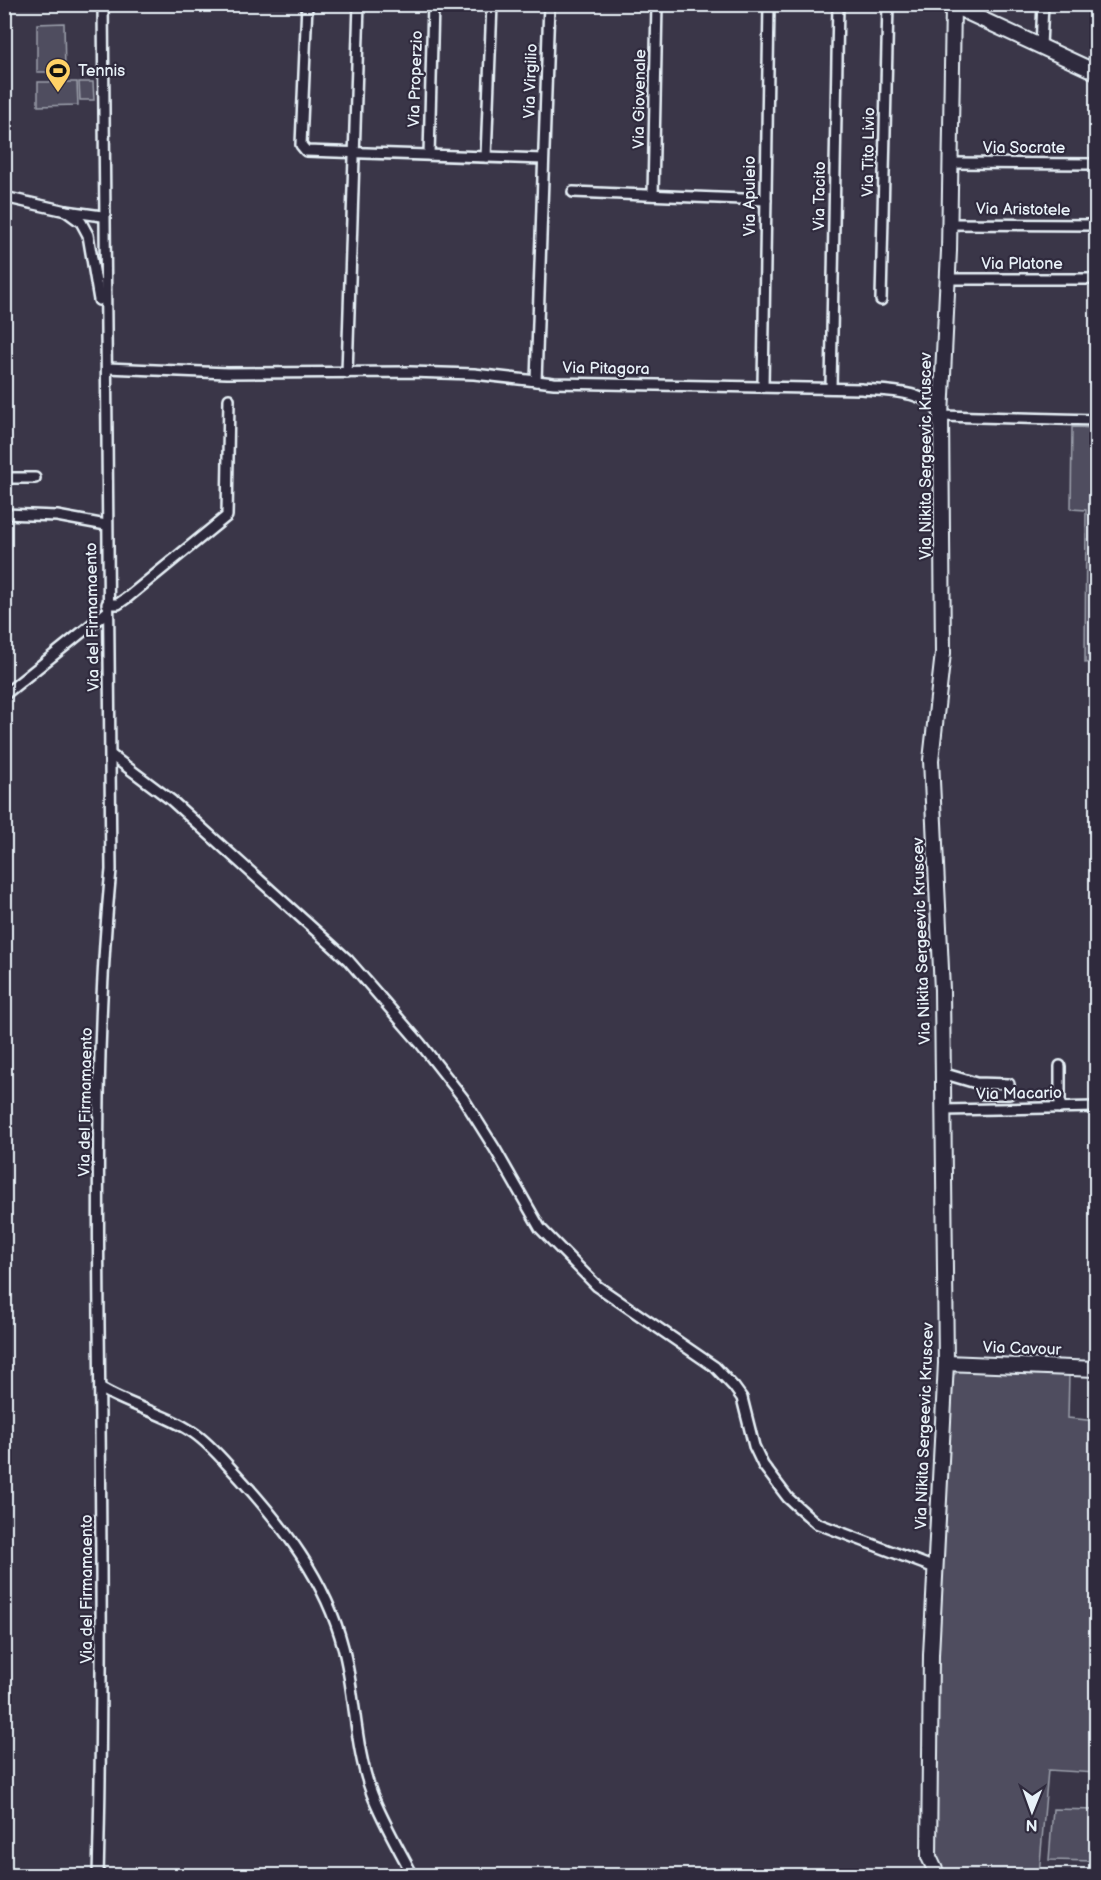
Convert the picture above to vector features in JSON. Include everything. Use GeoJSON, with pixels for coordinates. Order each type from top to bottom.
{"type":"FeatureCollection","features":[{"type":"Feature","properties":{"kind":"main road"},"geometry":{"type":"LineString","coordinates":[[951,5],[1095,71]]}},
{"type":"Feature","properties":{"kind":"main road","name":"Via Nikita Sergeevic Kruscev"},"geometry":{"type":"LineString","coordinates":[[929,1857],[935,1568],[946,1363],[941,932],[931,760],[943,653],[941,417],[949,224],[951,5]]}},
{"type":"Feature","properties":{"kind":"main road","name":"Via Cavour"},"geometry":{"type":"LineString","coordinates":[[946,1363],[1096,1370]]}},
{"type":"Feature","properties":{"kind":"main road"},"geometry":{"type":"LineString","coordinates":[[929,1857],[938,1875]]}},
{"type":"Feature","properties":{"kind":"street","name":"Via del Firmamaento"},"geometry":{"type":"LineString","coordinates":[[98,1875],[103,1579],[99,1179],[105,931],[111,870],[106,525],[107,368],[102,216],[103,4]]}},
{"type":"Feature","properties":{"kind":"street"},"geometry":{"type":"LineString","coordinates":[[307,4],[301,145],[306,151],[543,159]]}},
{"type":"Feature","properties":{"kind":"street"},"geometry":{"type":"LineString","coordinates":[[347,373],[359,4]]}},
{"type":"Feature","properties":{"kind":"street","name":"Via Properzio"},"geometry":{"type":"LineString","coordinates":[[429,155],[433,4]]}},
{"type":"Feature","properties":{"kind":"street"},"geometry":{"type":"LineString","coordinates":[[486,157],[492,4]]}},
{"type":"Feature","properties":{"kind":"street","name":"Via Virgilio"},"geometry":{"type":"LineString","coordinates":[[536,381],[549,4]]}},
{"type":"Feature","properties":{"kind":"street","name":"Via Giovenale"},"geometry":{"type":"LineString","coordinates":[[653,195],[657,4]]}},
{"type":"Feature","properties":{"kind":"street","name":"Via Apuleio"},"geometry":{"type":"LineString","coordinates":[[763,387],[769,4]]}},
{"type":"Feature","properties":{"kind":"street","name":"Via Tacito"},"geometry":{"type":"LineString","coordinates":[[831,388],[838,4]]}},
{"type":"Feature","properties":{"kind":"street","name":"Via Tito Livio"},"geometry":{"type":"LineString","coordinates":[[881,300],[888,4]]}},
{"type":"Feature","properties":{"kind":"street"},"geometry":{"type":"LineString","coordinates":[[1041,46],[1043,4]]}},
{"type":"Feature","properties":{"kind":"street"},"geometry":{"type":"LineString","coordinates":[[1095,71],[1096,41]]}},
{"type":"Feature","properties":{"kind":"street","name":"Via Socrate"},"geometry":{"type":"LineString","coordinates":[[950,163],[1096,164]]}},
{"type":"Feature","properties":{"kind":"street"},"geometry":{"type":"LineString","coordinates":[[573,192],[766,200]]}},
{"type":"Feature","properties":{"kind":"street"},"geometry":{"type":"LineString","coordinates":[[4,197],[66,211],[102,216]]}},
{"type":"Feature","properties":{"kind":"street","name":"Via del Firmamaento"},"geometry":{"type":"LineString","coordinates":[[66,211],[81,222],[88,236],[105,330]]}},
{"type":"Feature","properties":{"kind":"street","name":"Via Aristotele"},"geometry":{"type":"LineString","coordinates":[[949,224],[1096,225]]}},
{"type":"Feature","properties":{"kind":"street","name":"Via Platone"},"geometry":{"type":"LineString","coordinates":[[947,279],[1096,279]]}},
{"type":"Feature","properties":{"kind":"street","name":"Via Pitagora"},"geometry":{"type":"LineString","coordinates":[[107,368],[227,373],[474,374],[536,381],[831,388],[900,392],[924,399],[937,408],[941,417]]}},
{"type":"Feature","properties":{"kind":"street"},"geometry":{"type":"LineString","coordinates":[[4,695],[107,608],[128,597],[227,516],[229,399]]}},
{"type":"Feature","properties":{"kind":"street"},"geometry":{"type":"LineString","coordinates":[[941,417],[1096,420]]}},
{"type":"Feature","properties":{"kind":"street"},"geometry":{"type":"LineString","coordinates":[[4,478],[34,478]]}},
{"type":"Feature","properties":{"kind":"street"},"geometry":{"type":"LineString","coordinates":[[4,514],[57,516],[106,525]]}},
{"type":"Feature","properties":{"kind":"street"},"geometry":{"type":"LineString","coordinates":[[111,755],[171,800],[348,960],[420,1043],[463,1098],[540,1228],[597,1286],[715,1367],[734,1387],[742,1398],[754,1446],[763,1464],[801,1512],[816,1523],[935,1568]]}},
{"type":"Feature","properties":{"kind":"street"},"geometry":{"type":"LineString","coordinates":[[1060,1066],[1060,1108]]}},
{"type":"Feature","properties":{"kind":"street"},"geometry":{"type":"LineString","coordinates":[[942,1073],[983,1084],[983,1094],[1005,1094],[1005,1110]]}},
{"type":"Feature","properties":{"kind":"street","name":"Via Macario"},"geometry":{"type":"LineString","coordinates":[[943,1110],[1096,1107]]}},
{"type":"Feature","properties":{"kind":"street"},"geometry":{"type":"LineString","coordinates":[[100,1389],[120,1401],[194,1432],[217,1453],[264,1504],[305,1560],[326,1599],[343,1645],[362,1755],[372,1793],[412,1875]]}},
{"type":"Feature","properties":{"kind":"street","name":"Via Nikita Sergeevic Kruscev"},"geometry":{"type":"LineString","coordinates":[[929,1857],[930,1875]]}},
{"type":"Feature","properties":{"kind":"shaded area"},"geometry":{"type":"Polygon","coordinates":[[[64,23],[65,72],[37,72],[37,24],[64,23]]]}},
{"type":"Feature","properties":{"kind":"shaded area","name":"Tennis"},"geometry":{"type":"Polygon","coordinates":[[[38,82],[77,82],[78,105],[38,106],[38,82]]]}},
{"type":"Feature","properties":{"kind":"shaded area"},"geometry":{"type":"Polygon","coordinates":[[[79,82],[93,82],[94,100],[80,100],[79,82]]]}},
{"type":"Feature","properties":{"kind":"shaded area"},"geometry":{"type":"Polygon","coordinates":[[[1072,427],[1096,428],[1096,662],[1085,663],[1086,510],[1071,509],[1072,427]]]}},
{"type":"Feature","properties":{"kind":"shaded area"},"geometry":{"type":"Polygon","coordinates":[[[960,1370],[1069,1374],[1068,1418],[1096,1421],[1096,1773],[1048,1770],[1039,1875],[955,1875],[942,1869],[933,1853],[940,1569],[951,1377],[960,1370]]]}},
{"type":"Feature","properties":{"kind":"shaded area"},"geometry":{"type":"Polygon","coordinates":[[[1053,1809],[1096,1810],[1096,1861],[1049,1860],[1053,1809]]]}},
{"type":"Feature","properties":{"kind":"place","name":"Tennis"},"geometry":{"type":"Point","coordinates":[58,94]}}]}
